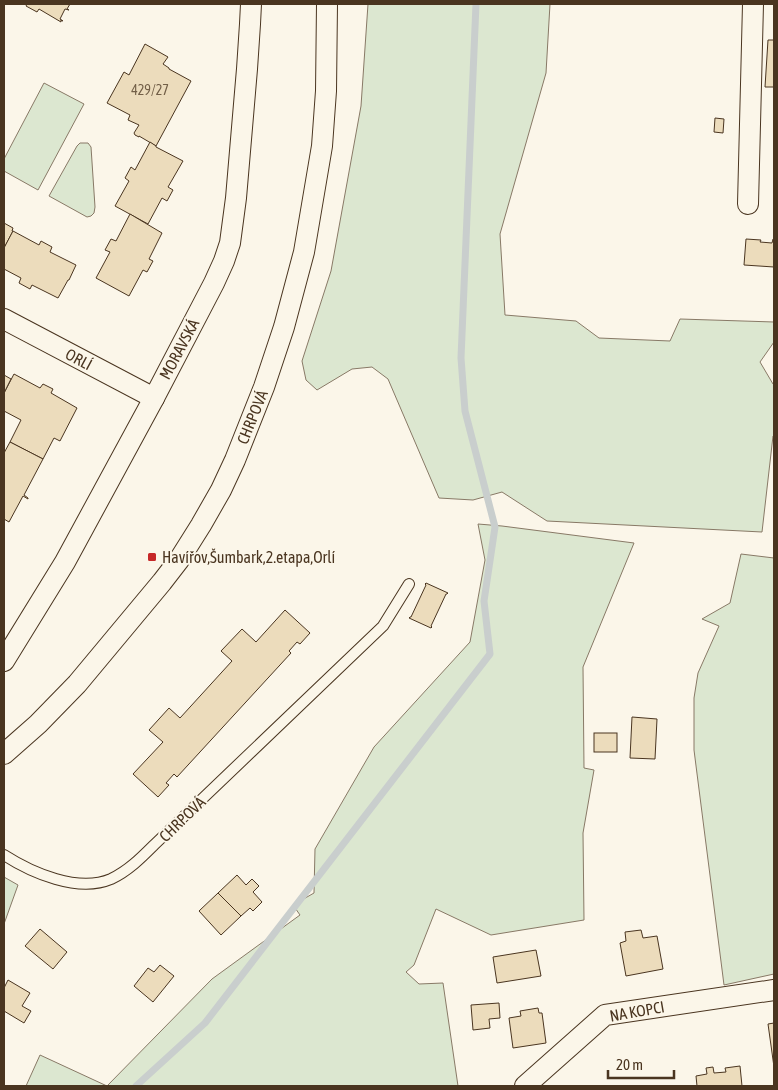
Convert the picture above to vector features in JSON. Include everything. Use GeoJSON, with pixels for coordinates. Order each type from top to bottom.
{"type":"FeatureCollection","features":[{"type":"Feature","properties":{"kind":"street","name":"MORAVSKÁ"},"geometry":{"type":"LineString","coordinates":[[4,661],[65,562],[154,398],[224,261],[230,243],[236,198],[247,69],[250,4]]}},
{"type":"Feature","properties":{"kind":"street","name":"CHRPOVÁ"},"geometry":{"type":"LineString","coordinates":[[4,754],[38,724],[77,684],[162,582],[179,560],[201,525],[235,460],[264,387],[284,327],[304,252],[322,146],[326,91],[327,4]]}},
{"type":"Feature","properties":{"kind":"street"},"geometry":{"type":"LineString","coordinates":[[748,204],[753,4]]}},
{"type":"Feature","properties":{"kind":"street","name":"ORLÍ"},"geometry":{"type":"LineString","coordinates":[[4,319],[154,398]]}},
{"type":"Feature","properties":{"kind":"street","name":"NA KOPCI"},"geometry":{"type":"LineString","coordinates":[[525,1086],[605,1015],[774,990]]}},
{"type":"Feature","properties":{"kind":"lane","name":"CHRPOVÁ"},"geometry":{"type":"LineString","coordinates":[[4,855],[51,878],[87,883],[109,880],[128,869],[383,626],[409,584]]}},
{"type":"Feature","properties":{"kind":"green space"},"geometry":{"type":"Polygon","coordinates":[[[368,4],[550,4],[546,73],[500,234],[505,315],[576,321],[599,338],[670,341],[680,319],[774,322],[774,342],[760,362],[774,384],[774,435],[762,532],[547,521],[502,492],[473,500],[439,498],[388,379],[372,367],[352,369],[317,390],[306,380],[302,361],[331,271],[361,106],[368,4]]]}},
{"type":"Feature","properties":{"kind":"green space"},"geometry":{"type":"Polygon","coordinates":[[[44,83],[84,104],[38,190],[4,171],[4,159],[44,83]]]}},
{"type":"Feature","properties":{"kind":"green space"},"geometry":{"type":"Polygon","coordinates":[[[80,143],[88,143],[91,147],[95,207],[94,213],[87,217],[49,196],[80,143]]]}},
{"type":"Feature","properties":{"kind":"green space"},"geometry":{"type":"Polygon","coordinates":[[[478,524],[634,543],[583,667],[584,768],[594,770],[583,833],[584,920],[491,935],[436,909],[414,965],[406,972],[419,984],[443,983],[458,1086],[107,1086],[212,979],[300,915],[293,905],[314,893],[315,849],[374,747],[470,642],[485,560],[478,524]]]}},
{"type":"Feature","properties":{"kind":"green space"},"geometry":{"type":"Polygon","coordinates":[[[741,554],[774,558],[774,974],[724,985],[694,750],[694,698],[698,673],[719,626],[702,619],[730,603],[741,554]]]}},
{"type":"Feature","properties":{"kind":"green space"},"geometry":{"type":"Polygon","coordinates":[[[4,877],[18,885],[4,924],[4,877]]]}},
{"type":"Feature","properties":{"kind":"green space"},"geometry":{"type":"Polygon","coordinates":[[[40,1055],[107,1086],[26,1086],[40,1055]]]}},
{"type":"Feature","properties":{"kind":"building"},"geometry":{"type":"Polygon","coordinates":[[[27,4],[70,4],[67,9],[69,10],[65,9],[60,19],[63,21],[61,20],[61,22],[39,9],[37,12],[26,6],[27,4]]]}},
{"type":"Feature","properties":{"kind":"building"},"geometry":{"type":"Polygon","coordinates":[[[768,40],[774,40],[774,87],[765,87],[768,40]]]}},
{"type":"Feature","properties":{"kind":"building"},"geometry":{"type":"Polygon","coordinates":[[[145,44],[168,57],[163,64],[169,69],[191,81],[156,146],[135,135],[134,133],[139,125],[128,120],[130,115],[107,103],[124,72],[129,75],[145,44]]]}},
{"type":"Feature","properties":{"kind":"building"},"geometry":{"type":"Polygon","coordinates":[[[715,118],[724,119],[723,133],[714,132],[715,118]]]}},
{"type":"Feature","properties":{"kind":"building"},"geometry":{"type":"Polygon","coordinates":[[[150,142],[183,161],[168,187],[173,190],[167,201],[162,198],[148,224],[115,206],[129,181],[125,178],[131,167],[135,170],[150,142]]]}},
{"type":"Feature","properties":{"kind":"building"},"geometry":{"type":"Polygon","coordinates":[[[130,214],[162,233],[149,259],[153,261],[147,272],[143,270],[129,296],[96,278],[110,252],[105,250],[111,239],[116,241],[130,214]]]}},
{"type":"Feature","properties":{"kind":"building"},"geometry":{"type":"Polygon","coordinates":[[[4,223],[13,228],[13,231],[4,248],[4,223]]]}},
{"type":"Feature","properties":{"kind":"building"},"geometry":{"type":"Polygon","coordinates":[[[13,231],[39,245],[41,241],[52,247],[50,252],[76,265],[58,298],[32,285],[30,289],[19,283],[21,278],[4,269],[4,248],[13,231]]]}},
{"type":"Feature","properties":{"kind":"building"},"geometry":{"type":"Polygon","coordinates":[[[746,239],[772,243],[774,239],[774,267],[744,265],[746,239]]]}},
{"type":"Feature","properties":{"kind":"building"},"geometry":{"type":"Polygon","coordinates":[[[14,374],[40,388],[43,384],[53,389],[51,393],[77,408],[60,441],[54,438],[43,459],[10,442],[21,420],[4,411],[4,393],[14,374]]]}},
{"type":"Feature","properties":{"kind":"building"},"geometry":{"type":"Polygon","coordinates":[[[4,375],[11,379],[4,393],[4,375]]]}},
{"type":"Feature","properties":{"kind":"building"},"geometry":{"type":"Polygon","coordinates":[[[10,442],[43,459],[24,495],[28,499],[23,496],[9,522],[4,519],[4,453],[10,442]]]}},
{"type":"Feature","properties":{"kind":"building"},"geometry":{"type":"Polygon","coordinates":[[[426,583],[448,593],[431,628],[409,618],[426,583]]]}},
{"type":"Feature","properties":{"kind":"building"},"geometry":{"type":"Polygon","coordinates":[[[285,610],[310,633],[300,644],[297,642],[289,651],[291,653],[177,777],[174,774],[166,783],[169,785],[158,797],[133,774],[163,742],[149,730],[169,708],[180,718],[232,661],[221,651],[242,629],[256,642],[285,610]]]}},
{"type":"Feature","properties":{"kind":"building"},"geometry":{"type":"Polygon","coordinates":[[[632,717],[657,719],[655,759],[630,758],[632,717]]]}},
{"type":"Feature","properties":{"kind":"building"},"geometry":{"type":"Polygon","coordinates":[[[594,733],[617,733],[617,752],[594,752],[594,733]]]}},
{"type":"Feature","properties":{"kind":"building"},"geometry":{"type":"Polygon","coordinates":[[[237,875],[246,885],[252,879],[259,886],[253,892],[262,902],[253,911],[250,908],[241,916],[218,893],[237,875]]]}},
{"type":"Feature","properties":{"kind":"building"},"geometry":{"type":"Polygon","coordinates":[[[218,893],[241,916],[221,935],[199,911],[218,893]]]}},
{"type":"Feature","properties":{"kind":"building"},"geometry":{"type":"Polygon","coordinates":[[[40,929],[67,952],[53,969],[25,946],[40,929]]]}},
{"type":"Feature","properties":{"kind":"building"},"geometry":{"type":"Polygon","coordinates":[[[641,930],[643,938],[657,936],[663,969],[626,976],[620,943],[626,941],[625,932],[641,930]]]}},
{"type":"Feature","properties":{"kind":"building"},"geometry":{"type":"Polygon","coordinates":[[[536,950],[541,976],[497,983],[493,957],[536,950]]]}},
{"type":"Feature","properties":{"kind":"building"},"geometry":{"type":"Polygon","coordinates":[[[160,965],[174,976],[153,1002],[134,986],[148,968],[154,972],[160,965]]]}},
{"type":"Feature","properties":{"kind":"building"},"geometry":{"type":"Polygon","coordinates":[[[8,980],[30,993],[22,1006],[31,1011],[24,1023],[4,1011],[4,988],[8,980]]]}},
{"type":"Feature","properties":{"kind":"building"},"geometry":{"type":"Polygon","coordinates":[[[499,1003],[500,1018],[489,1019],[490,1028],[473,1030],[471,1005],[499,1003]]]}},
{"type":"Feature","properties":{"kind":"building"},"geometry":{"type":"Polygon","coordinates":[[[538,1008],[539,1013],[542,1013],[546,1043],[513,1048],[509,1018],[521,1016],[520,1011],[538,1008]]]}},
{"type":"Feature","properties":{"kind":"building"},"geometry":{"type":"Polygon","coordinates":[[[774,1023],[774,1067],[768,1024],[774,1023]]]}},
{"type":"Feature","properties":{"kind":"building"},"geometry":{"type":"Polygon","coordinates":[[[740,1066],[742,1086],[697,1086],[696,1076],[707,1074],[706,1068],[713,1067],[714,1073],[726,1072],[725,1068],[740,1066]]]}},
{"type":"Feature","properties":{"kind":"waterway"},"geometry":{"type":"LineString","coordinates":[[136,1086],[205,1023],[490,654],[484,601],[495,527],[465,411],[461,358],[476,4]]}},
{"type":"Feature","properties":{"kind":"place","name":"Havířov,Šumbark,2.etapa,Orlí"},"geometry":{"type":"Point","coordinates":[152,557]}}]}
